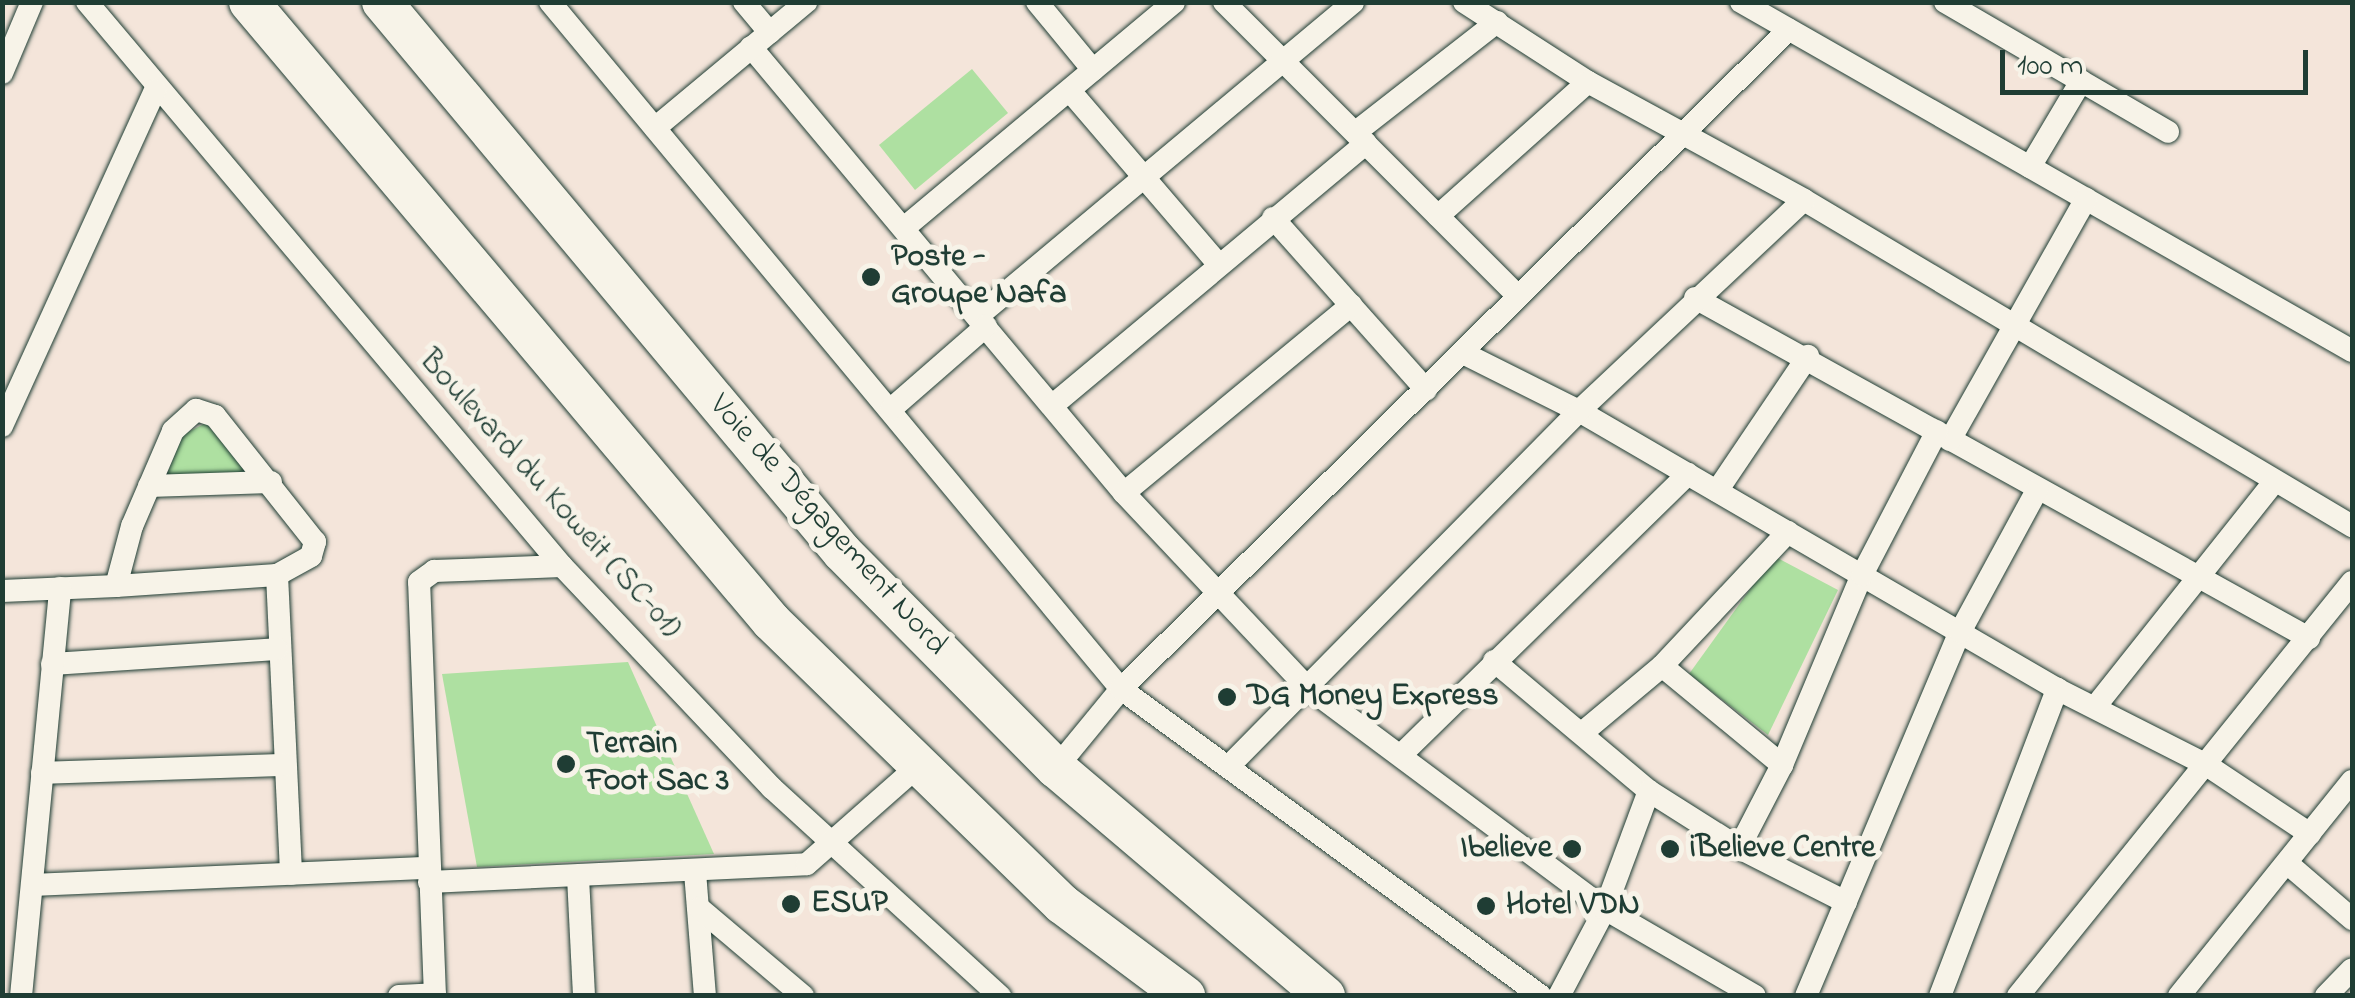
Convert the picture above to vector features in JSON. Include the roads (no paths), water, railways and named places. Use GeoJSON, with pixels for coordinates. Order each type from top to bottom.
{"type":"FeatureCollection","features":[{"type":"Feature","properties":{"kind":"highway"},"geometry":{"type":"LineString","coordinates":[[249,2],[683,520],[916,768],[1062,904],[1173,990]]}},
{"type":"Feature","properties":{"kind":"highway","name":"Voie de Dégagement Nord"},"geometry":{"type":"LineString","coordinates":[[382,2],[842,552],[1056,768],[1326,996]]}},
{"type":"Feature","properties":{"kind":"highway"},"geometry":{"type":"LineString","coordinates":[[1292,966],[1339,996]]}},
{"type":"Feature","properties":{"kind":"street"},"geometry":{"type":"LineString","coordinates":[[2,73],[32,2]]}},
{"type":"Feature","properties":{"kind":"street","name":"Boulevard du Koweit (SC-01)"},"geometry":{"type":"LineString","coordinates":[[87,2],[155,90],[562,566],[834,844],[1000,996]]}},
{"type":"Feature","properties":{"kind":"street"},"geometry":{"type":"LineString","coordinates":[[550,2],[1121,689],[1541,996]]}},
{"type":"Feature","properties":{"kind":"street"},"geometry":{"type":"LineString","coordinates":[[744,2],[761,40],[904,228],[1124,493],[1215,596],[1306,686],[1403,753],[1605,909],[1755,996]]}},
{"type":"Feature","properties":{"kind":"street"},"geometry":{"type":"LineString","coordinates":[[656,128],[806,2]]}},
{"type":"Feature","properties":{"kind":"street"},"geometry":{"type":"LineString","coordinates":[[1037,2],[1094,70]]}},
{"type":"Feature","properties":{"kind":"street"},"geometry":{"type":"LineString","coordinates":[[904,228],[1174,2]]}},
{"type":"Feature","properties":{"kind":"street"},"geometry":{"type":"LineString","coordinates":[[890,409],[982,321],[1353,2]]}},
{"type":"Feature","properties":{"kind":"street"},"geometry":{"type":"LineString","coordinates":[[1464,2],[1588,82],[1804,200],[2352,526]]}},
{"type":"Feature","properties":{"kind":"street"},"geometry":{"type":"LineString","coordinates":[[1741,2],[1783,18],[2030,167],[2352,351]]}},
{"type":"Feature","properties":{"kind":"street"},"geometry":{"type":"LineString","coordinates":[[1945,2],[2168,132]]}},
{"type":"Feature","properties":{"kind":"street"},"geometry":{"type":"LineString","coordinates":[[1236,7],[1281,65],[1361,137],[1518,296]]}},
{"type":"Feature","properties":{"kind":"street"},"geometry":{"type":"LineString","coordinates":[[1056,768],[1121,689],[1684,133],[1783,18]]}},
{"type":"Feature","properties":{"kind":"street"},"geometry":{"type":"LineString","coordinates":[[1053,405],[1497,22]]}},
{"type":"Feature","properties":{"kind":"street"},"geometry":{"type":"LineString","coordinates":[[1438,216],[1588,82]]}},
{"type":"Feature","properties":{"kind":"street"},"geometry":{"type":"LineString","coordinates":[[2030,167],[2080,82]]}},
{"type":"Feature","properties":{"kind":"street"},"geometry":{"type":"LineString","coordinates":[[2,426],[155,90]]}},
{"type":"Feature","properties":{"kind":"street"},"geometry":{"type":"LineString","coordinates":[[1070,91],[1219,265]]}},
{"type":"Feature","properties":{"kind":"street"},"geometry":{"type":"LineString","coordinates":[[1739,848],[1782,766],[1862,574],[2086,199]]}},
{"type":"Feature","properties":{"kind":"street"},"geometry":{"type":"LineString","coordinates":[[1228,767],[1579,411],[1804,200]]}},
{"type":"Feature","properties":{"kind":"street"},"geometry":{"type":"LineString","coordinates":[[1273,218],[1426,390]]}},
{"type":"Feature","properties":{"kind":"street"},"geometry":{"type":"LineString","coordinates":[[1696,298],[1808,356],[2036,490],[2201,576],[2309,638]]}},
{"type":"Feature","properties":{"kind":"street"},"geometry":{"type":"LineString","coordinates":[[1124,493],[1351,305]]}},
{"type":"Feature","properties":{"kind":"street"},"geometry":{"type":"LineString","coordinates":[[1463,353],[1579,411],[2057,689],[2204,764],[2310,834]]}},
{"type":"Feature","properties":{"kind":"street"},"geometry":{"type":"LineString","coordinates":[[1717,491],[1808,356]]}},
{"type":"Feature","properties":{"kind":"street"},"geometry":{"type":"LineString","coordinates":[[2,590],[116,586],[277,575],[311,556],[314,542],[271,482],[215,416],[200,410],[178,422],[149,486],[116,586]]}},
{"type":"Feature","properties":{"kind":"street"},"geometry":{"type":"LineString","coordinates":[[1403,753],[1688,474]]}},
{"type":"Feature","properties":{"kind":"street"},"geometry":{"type":"LineString","coordinates":[[149,486],[271,482]]}},
{"type":"Feature","properties":{"kind":"street"},"geometry":{"type":"LineString","coordinates":[[2095,707],[2274,482]]}},
{"type":"Feature","properties":{"kind":"street"},"geometry":{"type":"LineString","coordinates":[[1806,996],[1960,632],[2036,490]]}},
{"type":"Feature","properties":{"kind":"street"},"geometry":{"type":"LineString","coordinates":[[1582,733],[1662,666],[1788,532]]}},
{"type":"Feature","properties":{"kind":"street"},"geometry":{"type":"LineString","coordinates":[[399,996],[435,995],[419,582],[434,571],[562,566]]}},
{"type":"Feature","properties":{"kind":"street"},"geometry":{"type":"LineString","coordinates":[[277,575],[277,649],[291,874]]}},
{"type":"Feature","properties":{"kind":"street"},"geometry":{"type":"LineString","coordinates":[[2018,996],[2352,582]]}},
{"type":"Feature","properties":{"kind":"street"},"geometry":{"type":"LineString","coordinates":[[22,996],[60,588]]}},
{"type":"Feature","properties":{"kind":"street"},"geometry":{"type":"LineString","coordinates":[[52,664],[277,649]]}},
{"type":"Feature","properties":{"kind":"street"},"geometry":{"type":"LineString","coordinates":[[1494,661],[1650,790],[1739,848],[1846,902]]}},
{"type":"Feature","properties":{"kind":"street"},"geometry":{"type":"LineString","coordinates":[[1662,666],[1782,766]]}},
{"type":"Feature","properties":{"kind":"street"},"geometry":{"type":"LineString","coordinates":[[1940,996],[2057,689]]}},
{"type":"Feature","properties":{"kind":"street"},"geometry":{"type":"LineString","coordinates":[[42,773],[285,765]]}},
{"type":"Feature","properties":{"kind":"street"},"geometry":{"type":"LineString","coordinates":[[32,885],[291,874],[578,877],[782,869],[807,864],[834,844],[916,768]]}},
{"type":"Feature","properties":{"kind":"street"},"geometry":{"type":"LineString","coordinates":[[2179,996],[2352,782]]}},
{"type":"Feature","properties":{"kind":"street"},"geometry":{"type":"LineString","coordinates":[[1559,996],[1605,909],[1650,790]]}},
{"type":"Feature","properties":{"kind":"street"},"geometry":{"type":"LineString","coordinates":[[2287,862],[2352,919]]}},
{"type":"Feature","properties":{"kind":"street"},"geometry":{"type":"LineString","coordinates":[[695,872],[705,996]]}},
{"type":"Feature","properties":{"kind":"street"},"geometry":{"type":"LineString","coordinates":[[578,877],[584,996]]}},
{"type":"Feature","properties":{"kind":"street"},"geometry":{"type":"LineString","coordinates":[[699,908],[802,996]]}},
{"type":"Feature","properties":{"kind":"street"},"geometry":{"type":"LineString","coordinates":[[2326,996],[2352,969]]}},
{"type":"Feature","properties":{"kind":"place","name":"Poste - Groupe Nafa"},"geometry":{"type":"Point","coordinates":[871,277]}},
{"type":"Feature","properties":{"kind":"place","name":"DG Money Express"},"geometry":{"type":"Point","coordinates":[1227,697]}},
{"type":"Feature","properties":{"kind":"place","name":"Terrain Foot Sac 3"},"geometry":{"type":"Point","coordinates":[566,764]}},
{"type":"Feature","properties":{"kind":"place","name":"Ibelieve"},"geometry":{"type":"Point","coordinates":[1572,849]}},
{"type":"Feature","properties":{"kind":"place","name":"iBelieve Centre"},"geometry":{"type":"Point","coordinates":[1670,849]}},
{"type":"Feature","properties":{"kind":"place","name":"ESUP"},"geometry":{"type":"Point","coordinates":[791,904]}},
{"type":"Feature","properties":{"kind":"place","name":"Hotel VDN"},"geometry":{"type":"Point","coordinates":[1486,906]}}]}
